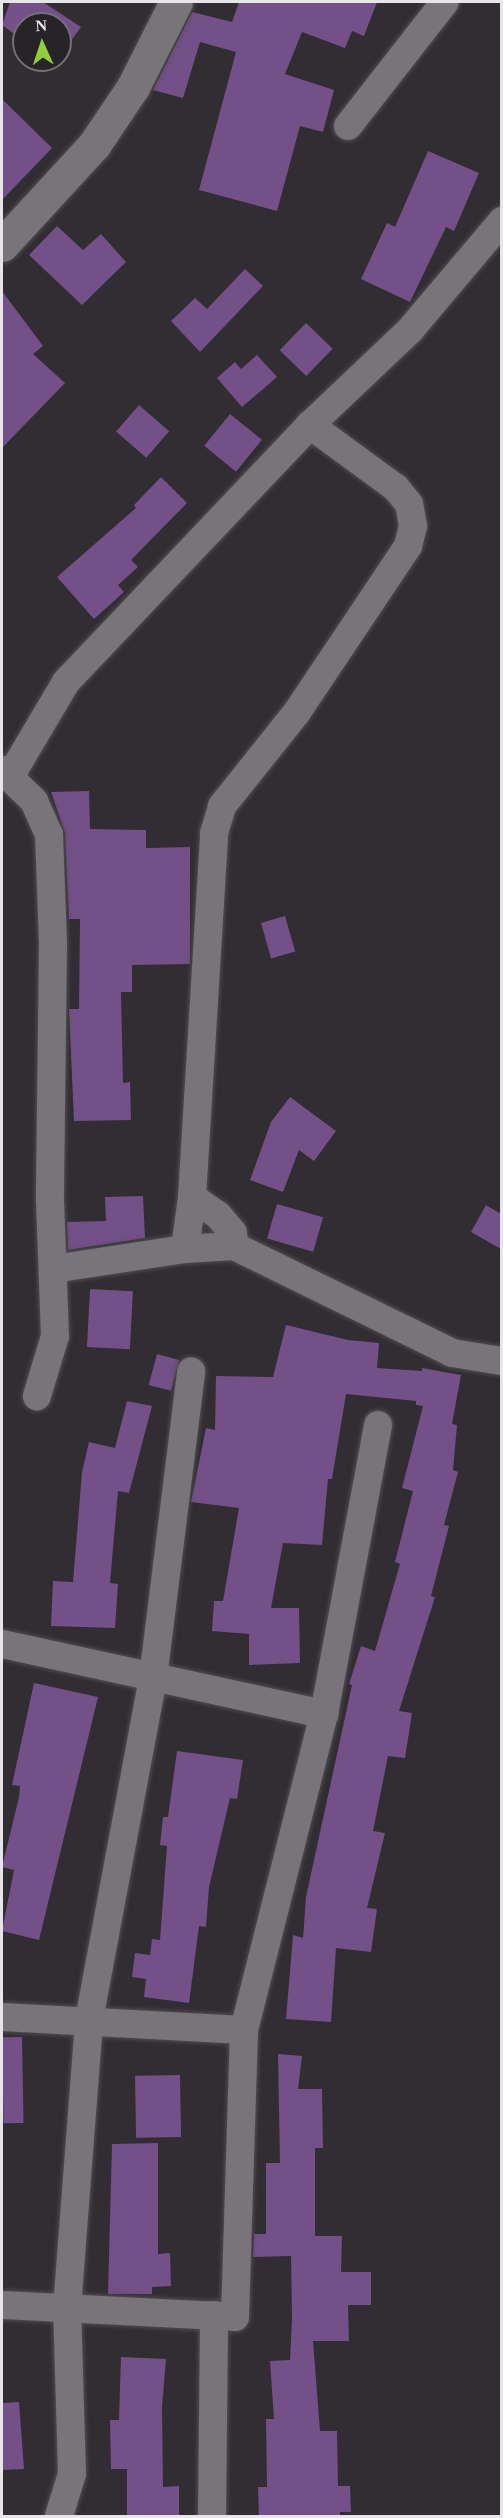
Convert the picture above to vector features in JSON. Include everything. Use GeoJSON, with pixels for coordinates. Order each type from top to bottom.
{"type":"FeatureCollection","features":[{"type":"Feature","properties":{"kind":"main road"},"geometry":{"type":"LineString","coordinates":[[2,245],[94,144],[134,87],[176,2]]}},
{"type":"Feature","properties":{"kind":"street"},"geometry":{"type":"LineString","coordinates":[[348,126],[446,2]]}},
{"type":"Feature","properties":{"kind":"street"},"geometry":{"type":"LineString","coordinates":[[37,1396],[55,1336],[53,944],[49,834],[34,801],[6,772],[66,682],[310,425],[410,330],[501,222]]}},
{"type":"Feature","properties":{"kind":"street"},"geometry":{"type":"LineString","coordinates":[[185,1249],[192,1197],[213,854],[222,806],[297,712],[408,546],[413,526],[409,504],[396,488],[310,425]]}},
{"type":"Feature","properties":{"kind":"street"},"geometry":{"type":"LineString","coordinates":[[192,1197],[218,1215],[233,1233],[234,1246]]}},
{"type":"Feature","properties":{"kind":"street"},"geometry":{"type":"LineString","coordinates":[[53,1269],[185,1249],[234,1246],[452,1353],[501,1360]]}},
{"type":"Feature","properties":{"kind":"street"},"geometry":{"type":"LineString","coordinates":[[59,2517],[72,2474],[67,2308],[89,2020],[153,1678],[191,1371]]}},
{"type":"Feature","properties":{"kind":"street"},"geometry":{"type":"LineString","coordinates":[[2,2305],[214,2314],[234,2317],[244,2030],[324,1714],[378,1425]]}},
{"type":"Feature","properties":{"kind":"street"},"geometry":{"type":"LineString","coordinates":[[2,1644],[324,1714]]}},
{"type":"Feature","properties":{"kind":"street"},"geometry":{"type":"LineString","coordinates":[[2,2017],[244,2030]]}},
{"type":"Feature","properties":{"kind":"street"},"geometry":{"type":"LineString","coordinates":[[212,2517],[214,2314]]}},
{"type":"Feature","properties":{"kind":"building"},"geometry":{"type":"Polygon","coordinates":[[[10,2],[43,2],[58,12],[12,12],[12,32],[2,25],[10,2]]]}},
{"type":"Feature","properties":{"kind":"building"},"geometry":{"type":"Polygon","coordinates":[[[239,2],[377,2],[364,36],[352,31],[345,48],[302,32],[285,74],[334,90],[323,132],[300,126],[277,211],[199,190],[236,52],[200,42],[183,98],[153,90],[192,12],[232,22],[239,2]]]}},
{"type":"Feature","properties":{"kind":"building"},"geometry":{"type":"Polygon","coordinates":[[[72,21],[81,27],[72,39],[72,21]]]}},
{"type":"Feature","properties":{"kind":"building"},"geometry":{"type":"Polygon","coordinates":[[[2,99],[52,148],[2,200],[2,99]]]}},
{"type":"Feature","properties":{"kind":"building"},"geometry":{"type":"Polygon","coordinates":[[[428,151],[479,173],[454,231],[446,227],[410,302],[361,279],[387,223],[395,227],[428,151]]]}},
{"type":"Feature","properties":{"kind":"building"},"geometry":{"type":"Polygon","coordinates":[[[57,226],[83,250],[101,234],[126,262],[82,305],[29,255],[57,226]]]}},
{"type":"Feature","properties":{"kind":"building"},"geometry":{"type":"Polygon","coordinates":[[[245,269],[263,286],[200,352],[171,321],[195,298],[207,309],[245,269]]]}},
{"type":"Feature","properties":{"kind":"building"},"geometry":{"type":"Polygon","coordinates":[[[2,291],[43,346],[33,354],[65,383],[2,448],[2,291]]]}},
{"type":"Feature","properties":{"kind":"building"},"geometry":{"type":"Polygon","coordinates":[[[306,323],[333,349],[306,376],[280,350],[306,323]]]}},
{"type":"Feature","properties":{"kind":"building"},"geometry":{"type":"Polygon","coordinates":[[[257,355],[277,377],[242,407],[217,378],[235,362],[241,369],[257,355]]]}},
{"type":"Feature","properties":{"kind":"building"},"geometry":{"type":"Polygon","coordinates":[[[139,405],[169,431],[146,458],[116,431],[139,405]]]}},
{"type":"Feature","properties":{"kind":"building"},"geometry":{"type":"Polygon","coordinates":[[[230,414],[262,440],[236,472],[204,446],[230,414]]]}},
{"type":"Feature","properties":{"kind":"building"},"geometry":{"type":"Polygon","coordinates":[[[161,477],[187,503],[131,560],[138,567],[118,585],[124,592],[94,619],[57,577],[136,508],[134,505],[161,477]]]}},
{"type":"Feature","properties":{"kind":"building"},"geometry":{"type":"Polygon","coordinates":[[[89,791],[90,829],[146,830],[146,848],[190,847],[190,964],[132,965],[132,992],[121,992],[123,1083],[130,1082],[131,1120],[74,1121],[69,1009],[79,1009],[80,919],[69,919],[65,833],[51,792],[89,791]]]}},
{"type":"Feature","properties":{"kind":"building"},"geometry":{"type":"Polygon","coordinates":[[[285,916],[295,952],[271,958],[261,923],[285,916]]]}},
{"type":"Feature","properties":{"kind":"building"},"geometry":{"type":"Polygon","coordinates":[[[290,1097],[336,1131],[314,1161],[299,1150],[283,1192],[250,1180],[271,1122],[290,1097]]]}},
{"type":"Feature","properties":{"kind":"building"},"geometry":{"type":"Polygon","coordinates":[[[143,1196],[145,1238],[68,1250],[67,1222],[106,1221],[105,1197],[143,1196]]]}},
{"type":"Feature","properties":{"kind":"building"},"geometry":{"type":"Polygon","coordinates":[[[277,1204],[323,1217],[313,1252],[267,1239],[277,1204]]]}},
{"type":"Feature","properties":{"kind":"building"},"geometry":{"type":"Polygon","coordinates":[[[486,1205],[501,1214],[501,1249],[471,1232],[486,1205]]]}},
{"type":"Feature","properties":{"kind":"building"},"geometry":{"type":"Polygon","coordinates":[[[90,1289],[133,1291],[130,1349],[87,1347],[90,1289]]]}},
{"type":"Feature","properties":{"kind":"building"},"geometry":{"type":"Polygon","coordinates":[[[286,1325],[348,1340],[379,1343],[377,1368],[422,1371],[422,1368],[461,1375],[452,1424],[457,1425],[453,1470],[458,1472],[444,1525],[449,1526],[431,1596],[435,1597],[399,1711],[412,1713],[405,1758],[388,1756],[373,1831],[385,1833],[367,1908],[377,1909],[371,1952],[336,1948],[331,2022],[286,2019],[293,1935],[303,1938],[306,1897],[352,1685],[349,1684],[361,1646],[375,1651],[400,1564],[395,1562],[413,1491],[402,1488],[423,1406],[416,1405],[416,1401],[346,1394],[332,1479],[328,1479],[322,1545],[283,1543],[271,1608],[299,1608],[300,1663],[249,1665],[249,1634],[212,1631],[214,1601],[223,1601],[239,1508],[191,1502],[206,1428],[215,1430],[216,1376],[273,1377],[286,1325]]]}},
{"type":"Feature","properties":{"kind":"building"},"geometry":{"type":"Polygon","coordinates":[[[157,1354],[179,1360],[171,1391],[149,1385],[157,1354]]]}},
{"type":"Feature","properties":{"kind":"building"},"geometry":{"type":"Polygon","coordinates":[[[127,1401],[152,1406],[129,1493],[118,1491],[110,1583],[118,1584],[115,1628],[51,1626],[53,1581],[73,1582],[82,1472],[89,1442],[115,1448],[127,1401]]]}},
{"type":"Feature","properties":{"kind":"building"},"geometry":{"type":"Polygon","coordinates":[[[34,1683],[98,1697],[39,1940],[2,1931],[14,1870],[2,1867],[20,1786],[12,1785],[34,1683]]]}},
{"type":"Feature","properties":{"kind":"building"},"geometry":{"type":"Polygon","coordinates":[[[177,1751],[243,1760],[237,1799],[230,1798],[209,1887],[206,1927],[199,1926],[189,2003],[144,1997],[146,1979],[132,1977],[135,1953],[150,1955],[152,1939],[160,1940],[167,1846],[160,1845],[163,1817],[168,1817],[177,1751]]]}},
{"type":"Feature","properties":{"kind":"building"},"geometry":{"type":"Polygon","coordinates":[[[2,2037],[22,2037],[24,2123],[4,2123],[2,2037]]]}},
{"type":"Feature","properties":{"kind":"building"},"geometry":{"type":"Polygon","coordinates":[[[278,2054],[302,2056],[298,2089],[322,2089],[323,2148],[315,2148],[315,2236],[342,2236],[341,2272],[371,2272],[371,2305],[348,2305],[349,2341],[313,2341],[320,2431],[337,2431],[338,2486],[350,2486],[351,2512],[340,2512],[340,2517],[259,2517],[258,2487],[267,2487],[266,2419],[274,2419],[270,2361],[290,2360],[292,2319],[291,2256],[253,2257],[254,2234],[266,2234],[266,2163],[280,2163],[278,2054]]]}},
{"type":"Feature","properties":{"kind":"building"},"geometry":{"type":"Polygon","coordinates":[[[180,2075],[181,2137],[136,2138],[135,2076],[180,2075]]]}},
{"type":"Feature","properties":{"kind":"building"},"geometry":{"type":"Polygon","coordinates":[[[158,2143],[158,2254],[170,2253],[171,2286],[152,2287],[152,2294],[108,2294],[112,2144],[158,2143]]]}},
{"type":"Feature","properties":{"kind":"building"},"geometry":{"type":"Polygon","coordinates":[[[121,2357],[166,2359],[162,2407],[163,2487],[179,2486],[179,2517],[127,2517],[127,2469],[111,2469],[110,2420],[119,2420],[121,2357]]]}},
{"type":"Feature","properties":{"kind":"building"},"geometry":{"type":"Polygon","coordinates":[[[19,2402],[24,2469],[2,2470],[2,2403],[19,2402]]]}}]}
